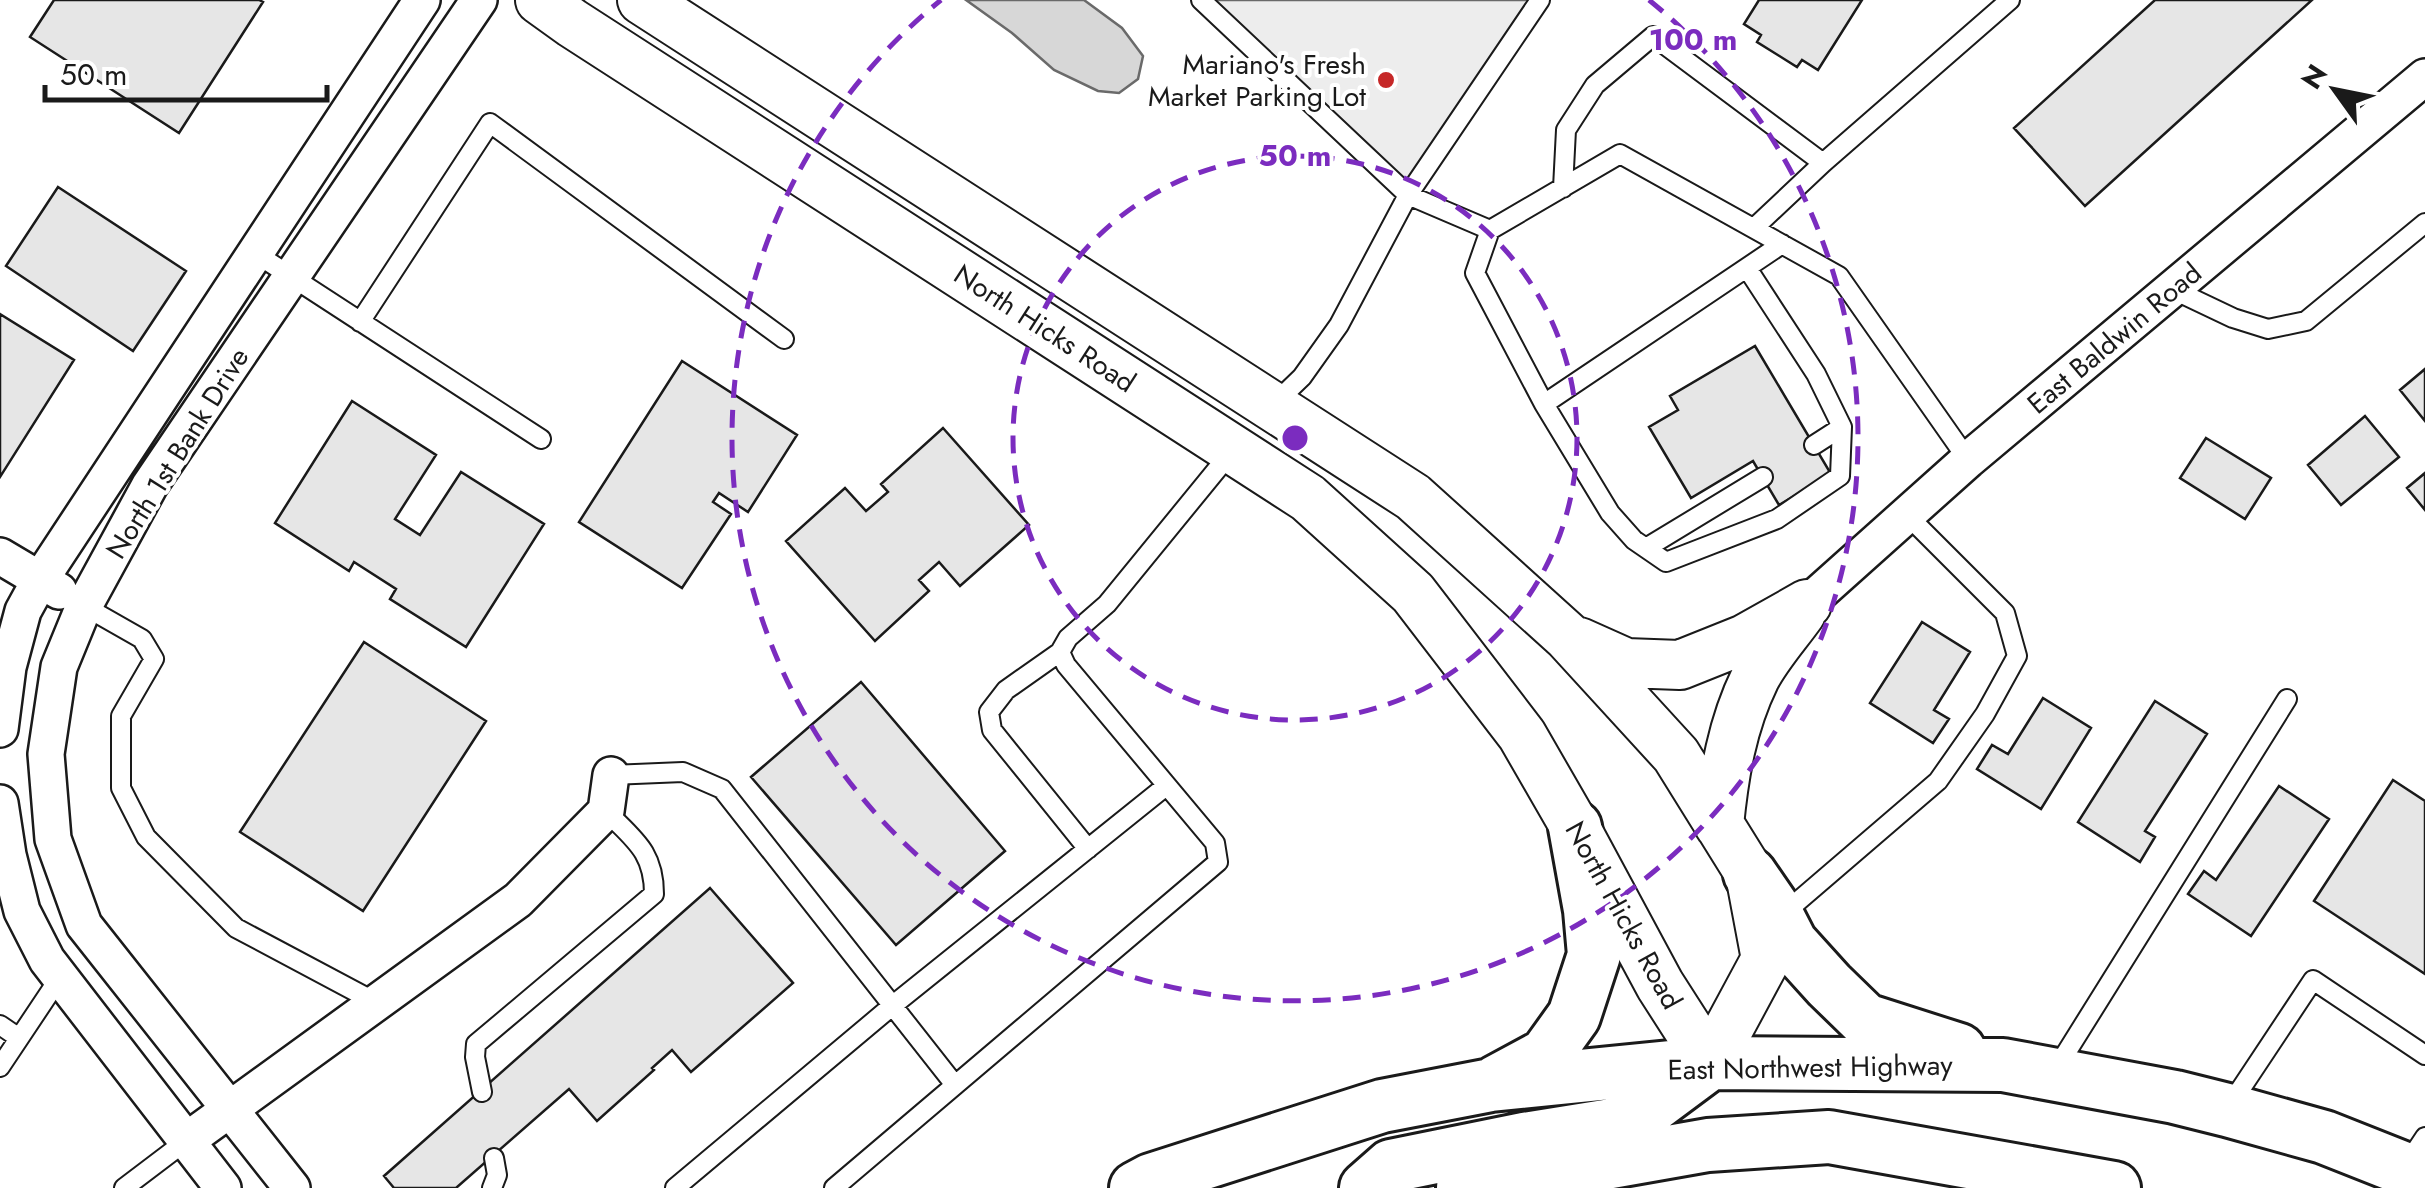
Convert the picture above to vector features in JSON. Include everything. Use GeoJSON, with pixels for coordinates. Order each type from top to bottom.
{"type":"FeatureCollection","features":[{"type":"Feature","properties":{"kind":"main road","name":"North Hicks Road"},"geometry":{"type":"LineString","coordinates":[[540,0],[1308,498],[1413,593],[1522,736],[1576,827],[1660,985],[1710,1063],[1766,959],[1750,874],[1676,755],[1568,637],[1413,497],[642,0]]}},
{"type":"Feature","properties":{"kind":"main road"},"geometry":{"type":"LineString","coordinates":[[1132,384],[1200,408],[1244,416],[1272,406]]}},
{"type":"Feature","properties":{"kind":"main road"},"geometry":{"type":"LineString","coordinates":[[1568,637],[1626,663],[1680,665],[1745,639],[1806,604]]}},
{"type":"Feature","properties":{"kind":"main road"},"geometry":{"type":"LineString","coordinates":[[1719,824],[1724,771],[1735,728],[1756,678],[1806,604]]}},
{"type":"Feature","properties":{"kind":"main road"},"geometry":{"type":"LineString","coordinates":[[1492,1085],[1546,1055],[1574,1016],[1594,955],[1576,827]]}},
{"type":"Feature","properties":{"kind":"main road"},"geometry":{"type":"LineString","coordinates":[[1750,874],[1791,943],[1865,1020],[1937,1044],[2053,1074]]}},
{"type":"Feature","properties":{"kind":"main road"},"geometry":{"type":"LineString","coordinates":[[1366,1188],[1391,1166],[1631,1122],[1710,1063],[1828,1136]]}},
{"type":"Feature","properties":{"kind":"main road","name":"East Northwest Highway"},"geometry":{"type":"LineString","coordinates":[[1136,1188],[1382,1106],[1492,1085],[1710,1063],[2002,1065],[2175,1097],[2418,1161]]}},
{"type":"Feature","properties":{"kind":"main road"},"geometry":{"type":"LineString","coordinates":[[1462,1188],[1708,1145],[1828,1136],[2114,1188]]}},
{"type":"Feature","properties":{"kind":"street","name":"North 1st Bank Drive"},"geometry":{"type":"LineString","coordinates":[[0,726],[8,667],[23,611],[40,580],[422,0]]}},
{"type":"Feature","properties":{"kind":"street","name":"North 1st Bank Drive"},"geometry":{"type":"LineString","coordinates":[[292,1188],[84,924],[54,839],[46,754],[58,667],[84,606],[150,485],[479,0]]}},
{"type":"Feature","properties":{"kind":"street","name":"East Baldwin Road"},"geometry":{"type":"LineString","coordinates":[[1806,604],[1968,460],[2425,77]]}},
{"type":"Feature","properties":{"kind":"street"},"geometry":{"type":"LineString","coordinates":[[0,556],[84,606]]}},
{"type":"Feature","properties":{"kind":"street"},"geometry":{"type":"LineString","coordinates":[[186,1141],[518,900],[606,811],[611,776]]}},
{"type":"Feature","properties":{"kind":"street"},"geometry":{"type":"LineString","coordinates":[[0,802],[22,911],[47,960],[223,1188]]}},
{"type":"Feature","properties":{"kind":"lane"},"geometry":{"type":"LineString","coordinates":[[1202,0],[1408,194],[1490,230]]}},
{"type":"Feature","properties":{"kind":"lane"},"geometry":{"type":"LineString","coordinates":[[1272,406],[1302,376],[1339,325],[1408,194],[1540,0]]}},
{"type":"Feature","properties":{"kind":"lane"},"geometry":{"type":"LineString","coordinates":[[1754,228],[2010,0]]}},
{"type":"Feature","properties":{"kind":"lane"},"geometry":{"type":"LineString","coordinates":[[1563,188],[1566,130],[1595,85],[1653,36],[1824,164]]}},
{"type":"Feature","properties":{"kind":"lane"},"geometry":{"type":"LineString","coordinates":[[360,322],[490,123],[784,339]]}},
{"type":"Feature","properties":{"kind":"lane"},"geometry":{"type":"LineString","coordinates":[[1746,268],[1816,374],[1842,426],[1840,476],[1777,519],[1666,562],[1634,540],[1610,513],[1544,404],[1475,273],[1490,230],[1620,154],[1839,276],[1968,460]]}},
{"type":"Feature","properties":{"kind":"lane"},"geometry":{"type":"LineString","coordinates":[[2172,289],[2233,318],[2268,329],[2306,321],[2425,223]]}},
{"type":"Feature","properties":{"kind":"lane"},"geometry":{"type":"LineString","coordinates":[[1544,404],[1782,244]]}},
{"type":"Feature","properties":{"kind":"lane"},"geometry":{"type":"LineString","coordinates":[[255,253],[541,439]]}},
{"type":"Feature","properties":{"kind":"lane"},"geometry":{"type":"LineString","coordinates":[[1814,445],[1842,426]]}},
{"type":"Feature","properties":{"kind":"lane"},"geometry":{"type":"LineString","coordinates":[[1088,849],[992,730],[989,712],[1006,690],[1060,652],[1068,638],[1107,604],[1233,450]]}},
{"type":"Feature","properties":{"kind":"lane"},"geometry":{"type":"LineString","coordinates":[[1646,548],[1762,476]]}},
{"type":"Feature","properties":{"kind":"lane"},"geometry":{"type":"LineString","coordinates":[[1778,919],[1938,781],[1985,714],[2017,656],[2005,613],[1906,514]]}},
{"type":"Feature","properties":{"kind":"lane"},"geometry":{"type":"LineString","coordinates":[[84,606],[142,639],[154,660],[121,716],[121,788],[146,838],[236,928],[378,1003]]}},
{"type":"Feature","properties":{"kind":"lane"},"geometry":{"type":"LineString","coordinates":[[834,1188],[1218,862],[1215,844],[1066,666],[1060,652]]}},
{"type":"Feature","properties":{"kind":"lane"},"geometry":{"type":"LineString","coordinates":[[2053,1074],[2287,699]]}},
{"type":"Feature","properties":{"kind":"lane"},"geometry":{"type":"LineString","coordinates":[[611,776],[682,772],[722,788],[955,1085]]}},
{"type":"Feature","properties":{"kind":"lane"},"geometry":{"type":"LineString","coordinates":[[675,1188],[892,1006],[1166,786]]}},
{"type":"Feature","properties":{"kind":"lane"},"geometry":{"type":"LineString","coordinates":[[482,1092],[476,1044],[654,894],[650,860],[606,811]]}},
{"type":"Feature","properties":{"kind":"lane"},"geometry":{"type":"LineString","coordinates":[[0,1067],[60,978]]}},
{"type":"Feature","properties":{"kind":"lane"},"geometry":{"type":"LineString","coordinates":[[2226,1110],[2314,980],[2425,1056]]}},
{"type":"Feature","properties":{"kind":"lane"},"geometry":{"type":"LineString","coordinates":[[0,1025],[19,1038]]}},
{"type":"Feature","properties":{"kind":"lane"},"geometry":{"type":"LineString","coordinates":[[124,1188],[186,1141]]}},
{"type":"Feature","properties":{"kind":"lane"},"geometry":{"type":"LineString","coordinates":[[492,1188],[498,1175],[494,1158]]}},
{"type":"Feature","properties":{"kind":"shaded area"},"geometry":{"type":"Polygon","coordinates":[[[966,0],[1084,0],[1122,28],[1143,56],[1138,79],[1119,93],[1098,91],[1054,70],[966,0]]]}},
{"type":"Feature","properties":{"kind":"shaded area","name":"Mariano's Fresh Market Parking Lot"},"geometry":{"type":"Polygon","coordinates":[[[1201,0],[1540,0],[1408,195],[1201,0]]]}},
{"type":"Feature","properties":{"kind":"building"},"geometry":{"type":"Polygon","coordinates":[[[54,0],[263,2],[179,133],[30,37],[54,0]]]}},
{"type":"Feature","properties":{"kind":"building"},"geometry":{"type":"Polygon","coordinates":[[[1759,0],[1862,0],[1818,70],[1802,60],[1797,67],[1757,42],[1761,35],[1744,24],[1759,0]]]}},
{"type":"Feature","properties":{"kind":"building"},"geometry":{"type":"Polygon","coordinates":[[[2155,0],[2312,0],[2085,206],[2014,128],[2155,0]]]}},
{"type":"Feature","properties":{"kind":"building"},"geometry":{"type":"Polygon","coordinates":[[[58,187],[186,271],[133,351],[6,266],[58,187]]]}},
{"type":"Feature","properties":{"kind":"building"},"geometry":{"type":"Polygon","coordinates":[[[0,314],[74,360],[0,477],[0,314]]]}},
{"type":"Feature","properties":{"kind":"building"},"geometry":{"type":"Polygon","coordinates":[[[1755,346],[1831,474],[1779,505],[1753,461],[1691,498],[1649,427],[1678,410],[1670,396],[1755,346]]]}},
{"type":"Feature","properties":{"kind":"building"},"geometry":{"type":"Polygon","coordinates":[[[682,361],[797,435],[748,512],[719,493],[713,502],[731,514],[682,588],[579,522],[682,361]]]}},
{"type":"Feature","properties":{"kind":"building"},"geometry":{"type":"Polygon","coordinates":[[[2425,369],[2425,421],[2400,390],[2425,369]]]}},
{"type":"Feature","properties":{"kind":"building"},"geometry":{"type":"Polygon","coordinates":[[[352,401],[436,455],[395,519],[420,535],[461,472],[544,524],[466,647],[390,599],[396,589],[354,562],[349,571],[275,523],[352,401]]]}},
{"type":"Feature","properties":{"kind":"building"},"geometry":{"type":"Polygon","coordinates":[[[2365,416],[2399,457],[2341,505],[2308,465],[2365,416]]]}},
{"type":"Feature","properties":{"kind":"building"},"geometry":{"type":"Polygon","coordinates":[[[943,428],[1029,525],[960,586],[939,562],[919,580],[929,591],[875,641],[786,541],[845,488],[866,511],[888,492],[881,484],[943,428]]]}},
{"type":"Feature","properties":{"kind":"building"},"geometry":{"type":"Polygon","coordinates":[[[2206,438],[2271,478],[2245,519],[2180,478],[2206,438]]]}},
{"type":"Feature","properties":{"kind":"building"},"geometry":{"type":"Polygon","coordinates":[[[2425,473],[2425,510],[2407,488],[2425,473]]]}},
{"type":"Feature","properties":{"kind":"building"},"geometry":{"type":"Polygon","coordinates":[[[1922,622],[1970,652],[1934,710],[1949,719],[1933,743],[1870,703],[1922,622]]]}},
{"type":"Feature","properties":{"kind":"building"},"geometry":{"type":"Polygon","coordinates":[[[364,642],[486,721],[363,911],[240,832],[364,642]]]}},
{"type":"Feature","properties":{"kind":"building"},"geometry":{"type":"Polygon","coordinates":[[[861,682],[1005,851],[896,945],[751,777],[861,682]]]}},
{"type":"Feature","properties":{"kind":"building"},"geometry":{"type":"Polygon","coordinates":[[[2043,698],[2091,728],[2041,809],[1977,769],[1992,745],[2008,754],[2043,698]]]}},
{"type":"Feature","properties":{"kind":"building"},"geometry":{"type":"Polygon","coordinates":[[[2155,701],[2207,734],[2145,831],[2155,837],[2140,862],[2078,822],[2155,701]]]}},
{"type":"Feature","properties":{"kind":"building"},"geometry":{"type":"Polygon","coordinates":[[[2393,780],[2425,801],[2425,974],[2314,901],[2393,780]]]}},
{"type":"Feature","properties":{"kind":"building"},"geometry":{"type":"Polygon","coordinates":[[[2279,786],[2329,819],[2251,936],[2188,894],[2204,871],[2216,880],[2279,786]]]}},
{"type":"Feature","properties":{"kind":"building"},"geometry":{"type":"Polygon","coordinates":[[[710,888],[793,983],[691,1072],[672,1050],[597,1121],[569,1089],[456,1188],[394,1188],[384,1176],[710,888]]]}},
{"type":"Feature","properties":{"kind":"place","name":"Mariano's Fresh Market Parking Lot"},"geometry":{"type":"Point","coordinates":[1386,80]}}]}
